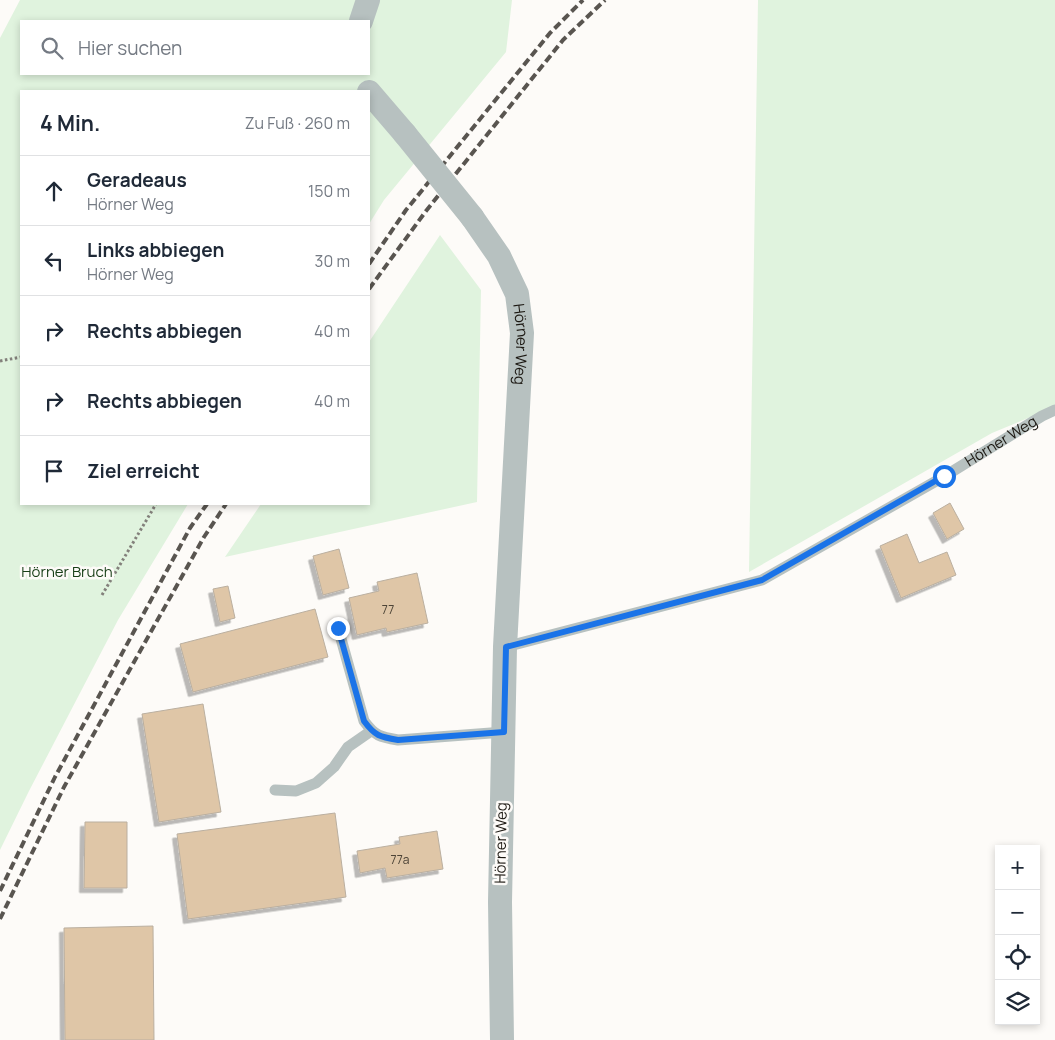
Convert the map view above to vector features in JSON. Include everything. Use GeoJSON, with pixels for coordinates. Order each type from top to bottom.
{"type":"FeatureCollection","features":[{"type":"Feature","properties":{"kind":"street"},"geometry":{"type":"LineString","coordinates":[[361,20],[368,0]]}},
{"type":"Feature","properties":{"kind":"street","name":"Hörner Weg"},"geometry":{"type":"LineString","coordinates":[[364,75],[369,90]]}},
{"type":"Feature","properties":{"kind":"street","name":"Hörner Weg"},"geometry":{"type":"LineString","coordinates":[[370,92],[472,217],[499,256],[517,294],[522,333],[506,647],[500,902],[502,1040]]}},
{"type":"Feature","properties":{"kind":"lane","name":"Hörner Weg"},"geometry":{"type":"LineString","coordinates":[[506,647],[762,580],[1055,410]]}},
{"type":"Feature","properties":{"kind":"lane"},"geometry":{"type":"LineString","coordinates":[[338,628],[364,721],[371,731],[383,738],[398,740],[504,732]]}},
{"type":"Feature","properties":{"kind":"lane"},"geometry":{"type":"LineString","coordinates":[[275,790],[296,790],[316,783],[334,767],[348,747],[371,731]]}},
{"type":"Feature","properties":{"kind":"path"},"geometry":{"type":"LineString","coordinates":[[0,361],[20,357]]}},
{"type":"Feature","properties":{"kind":"path"},"geometry":{"type":"LineString","coordinates":[[102,595],[155,505]]}},
{"type":"Feature","properties":{"kind":"green space","name":"Hörner Bruch"},"geometry":{"type":"Polygon","coordinates":[[[20,0],[512,0],[506,52],[384,200],[370,222],[370,90],[20,90],[20,505],[187,505],[118,620],[0,850],[0,38],[20,0]]]}},
{"type":"Feature","properties":{"kind":"green space"},"geometry":{"type":"Polygon","coordinates":[[[758,0],[1055,0],[1055,407],[992,433],[749,572],[758,0]]]}},
{"type":"Feature","properties":{"kind":"green space"},"geometry":{"type":"Polygon","coordinates":[[[440,235],[481,290],[477,502],[225,557],[260,505],[370,505],[370,340],[440,235]]]}},
{"type":"Feature","properties":{"kind":"building"},"geometry":{"type":"Polygon","coordinates":[[[950,503],[964,529],[947,539],[933,513],[950,503]]]}},
{"type":"Feature","properties":{"kind":"building"},"geometry":{"type":"Polygon","coordinates":[[[907,534],[919,563],[947,552],[956,575],[901,598],[880,546],[907,534]]]}},
{"type":"Feature","properties":{"kind":"building"},"geometry":{"type":"Polygon","coordinates":[[[339,549],[349,588],[323,595],[313,556],[339,549]]]}},
{"type":"Feature","properties":{"kind":"building"},"geometry":{"type":"Polygon","coordinates":[[[417,573],[428,623],[387,632],[386,628],[357,635],[349,598],[379,591],[377,582],[417,573]]]}},
{"type":"Feature","properties":{"kind":"building"},"geometry":{"type":"Polygon","coordinates":[[[228,586],[235,618],[220,622],[213,589],[228,586]]]}},
{"type":"Feature","properties":{"kind":"building"},"geometry":{"type":"Polygon","coordinates":[[[315,609],[328,657],[193,692],[180,644],[315,609]]]}},
{"type":"Feature","properties":{"kind":"building"},"geometry":{"type":"Polygon","coordinates":[[[203,704],[221,812],[159,822],[142,714],[203,704]]]}},
{"type":"Feature","properties":{"kind":"building"},"geometry":{"type":"Polygon","coordinates":[[[335,813],[346,897],[188,919],[177,834],[335,813]]]}},
{"type":"Feature","properties":{"kind":"building"},"geometry":{"type":"Polygon","coordinates":[[[85,822],[127,822],[127,888],[84,888],[85,822]]]}},
{"type":"Feature","properties":{"kind":"building"},"geometry":{"type":"Polygon","coordinates":[[[437,831],[443,869],[387,878],[385,868],[360,873],[357,851],[400,844],[399,837],[437,831]]]}},
{"type":"Feature","properties":{"kind":"building"},"geometry":{"type":"Polygon","coordinates":[[[153,926],[154,1040],[65,1040],[64,928],[153,926]]]}},
{"type":"Feature","properties":{"kind":"railway"},"geometry":{"type":"LineString","coordinates":[[370,263],[406,210],[550,33],[583,0]]}},
{"type":"Feature","properties":{"kind":"railway"},"geometry":{"type":"LineString","coordinates":[[370,288],[426,211],[563,40],[605,0]]}},
{"type":"Feature","properties":{"kind":"railway"},"geometry":{"type":"LineString","coordinates":[[0,891],[55,777],[190,528],[206,505]]}},
{"type":"Feature","properties":{"kind":"railway"},"geometry":{"type":"LineString","coordinates":[[0,919],[64,787],[204,537],[225,505]]}},
{"type":"Feature","properties":{"kind":"route"},"geometry":{"type":"LineString","coordinates":[[338,628],[364,721],[371,731],[383,738],[398,740],[504,732],[506,647],[762,580],[944,476]]}}]}
